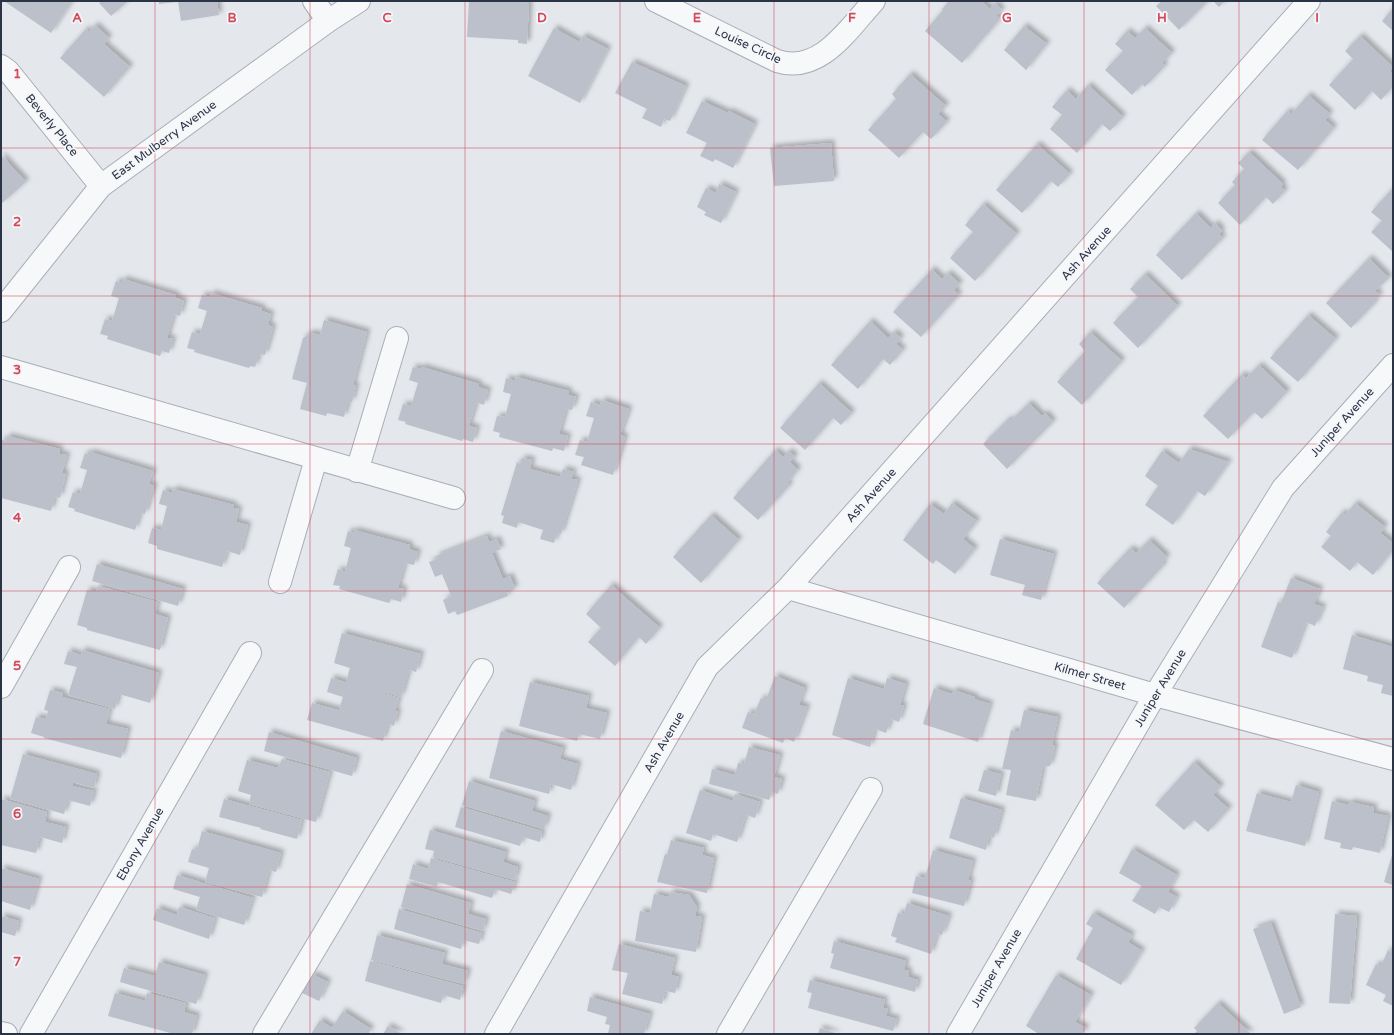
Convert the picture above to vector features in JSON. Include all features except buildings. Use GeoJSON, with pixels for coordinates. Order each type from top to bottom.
{"type":"FeatureCollection","features":[{"type":"Feature","properties":{"kind":"street"},"geometry":{"type":"LineString","coordinates":[[314,1],[328,21]]}},
{"type":"Feature","properties":{"kind":"street","name":"East Mulberry Avenue"},"geometry":{"type":"LineString","coordinates":[[1,311],[101,186],[328,21],[359,1]]}},
{"type":"Feature","properties":{"kind":"street","name":"Louise Circle"},"geometry":{"type":"LineString","coordinates":[[656,1],[777,61],[795,64],[812,60],[825,63],[836,42],[874,1]]}},
{"type":"Feature","properties":{"kind":"street","name":"Ash Avenue"},"geometry":{"type":"LineString","coordinates":[[496,1034],[708,667],[788,588],[1309,1]]}},
{"type":"Feature","properties":{"kind":"street","name":"Beverly Place"},"geometry":{"type":"LineString","coordinates":[[1,66],[8,71],[101,186]]}},
{"type":"Feature","properties":{"kind":"street"},"geometry":{"type":"LineString","coordinates":[[357,471],[397,338]]}},
{"type":"Feature","properties":{"kind":"street","name":"Juniper Avenue"},"geometry":{"type":"LineString","coordinates":[[958,1034],[1156,695],[1283,488],[1393,365]]}},
{"type":"Feature","properties":{"kind":"street"},"geometry":{"type":"LineString","coordinates":[[1,367],[454,498]]}},
{"type":"Feature","properties":{"kind":"street"},"geometry":{"type":"LineString","coordinates":[[280,582],[316,459]]}},
{"type":"Feature","properties":{"kind":"street"},"geometry":{"type":"LineString","coordinates":[[1,687],[69,567]]}},
{"type":"Feature","properties":{"kind":"street","name":"Kilmer Street"},"geometry":{"type":"LineString","coordinates":[[788,588],[1156,695],[1393,759]]}},
{"type":"Feature","properties":{"kind":"street","name":"Ebony Avenue"},"geometry":{"type":"LineString","coordinates":[[31,1034],[250,653]]}},
{"type":"Feature","properties":{"kind":"street"},"geometry":{"type":"LineString","coordinates":[[264,1034],[482,670]]}},
{"type":"Feature","properties":{"kind":"street"},"geometry":{"type":"LineString","coordinates":[[728,1034],[871,790]]}},
{"type":"Feature","properties":{"kind":"street"},"geometry":{"type":"LineString","coordinates":[[1,1033],[6,1034]]}}]}
